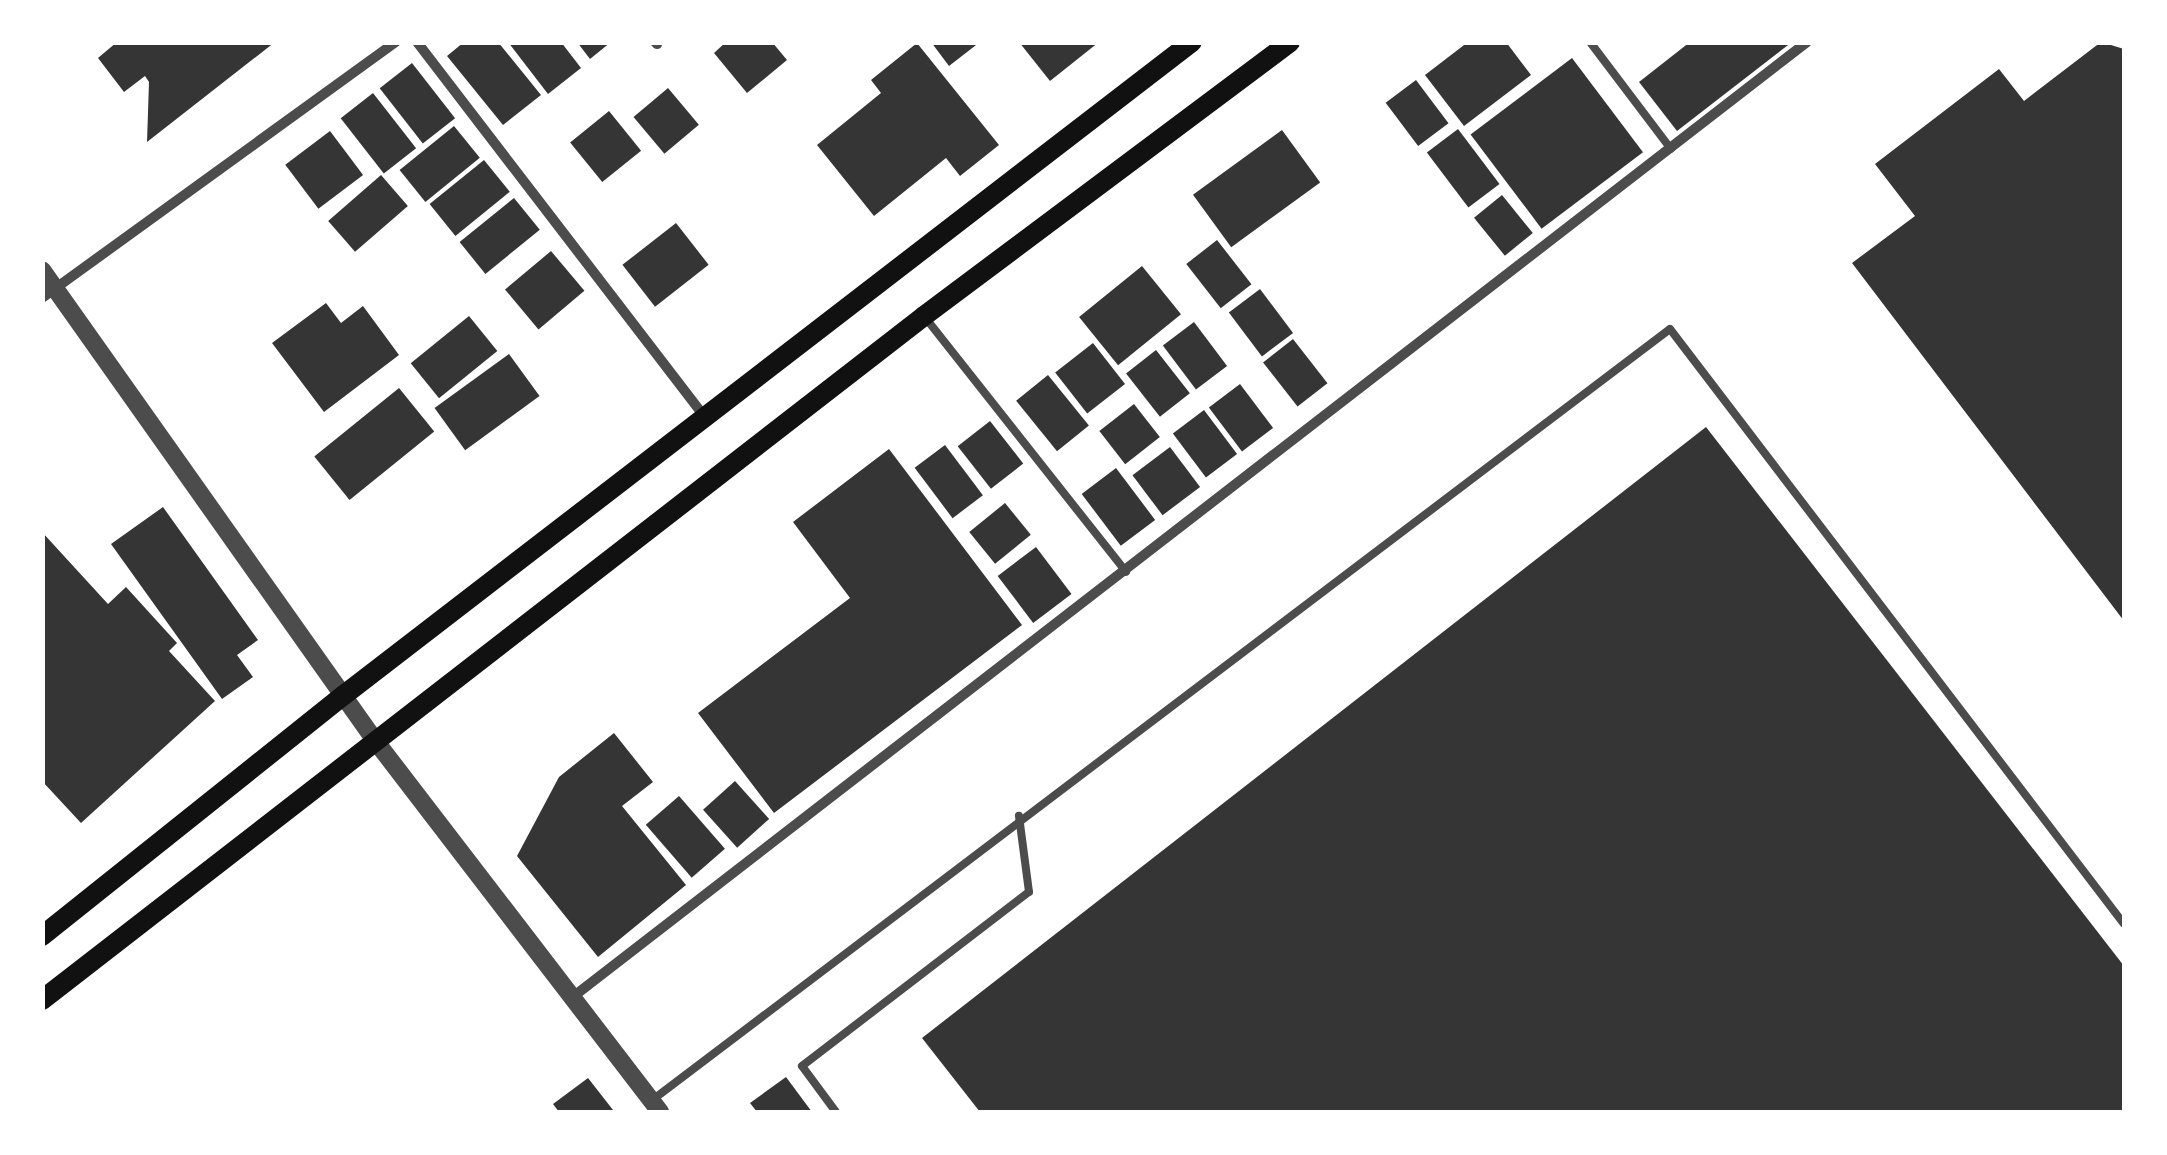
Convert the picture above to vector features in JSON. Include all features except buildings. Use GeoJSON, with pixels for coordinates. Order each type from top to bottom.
{"type":"FeatureCollection","features":[{"type":"Feature","properties":{"kind":"main road"},"geometry":{"type":"LineString","coordinates":[[42,936],[344,695],[1192,42]]}},
{"type":"Feature","properties":{"kind":"main road"},"geometry":{"type":"LineString","coordinates":[[42,1000],[924,316],[1290,42]]}},
{"type":"Feature","properties":{"kind":"street"},"geometry":{"type":"LineString","coordinates":[[50,294],[396,42]]}},
{"type":"Feature","properties":{"kind":"street"},"geometry":{"type":"LineString","coordinates":[[417,42],[705,418]]}},
{"type":"Feature","properties":{"kind":"street"},"geometry":{"type":"LineString","coordinates":[[574,996],[1808,42]]}},
{"type":"Feature","properties":{"kind":"street"},"geometry":{"type":"LineString","coordinates":[[42,270],[50,294],[374,739],[656,1107]]}},
{"type":"Feature","properties":{"kind":"lane"},"geometry":{"type":"LineString","coordinates":[[1590,42],[1671,149]]}},
{"type":"Feature","properties":{"kind":"lane"},"geometry":{"type":"LineString","coordinates":[[924,316],[1126,572]]}},
{"type":"Feature","properties":{"kind":"lane"},"geometry":{"type":"LineString","coordinates":[[656,1107],[1019,816],[1670,329],[2124,924]]}},
{"type":"Feature","properties":{"kind":"lane"},"geometry":{"type":"LineString","coordinates":[[836,1112],[802,1066],[1028,892],[1019,816]]}}]}
